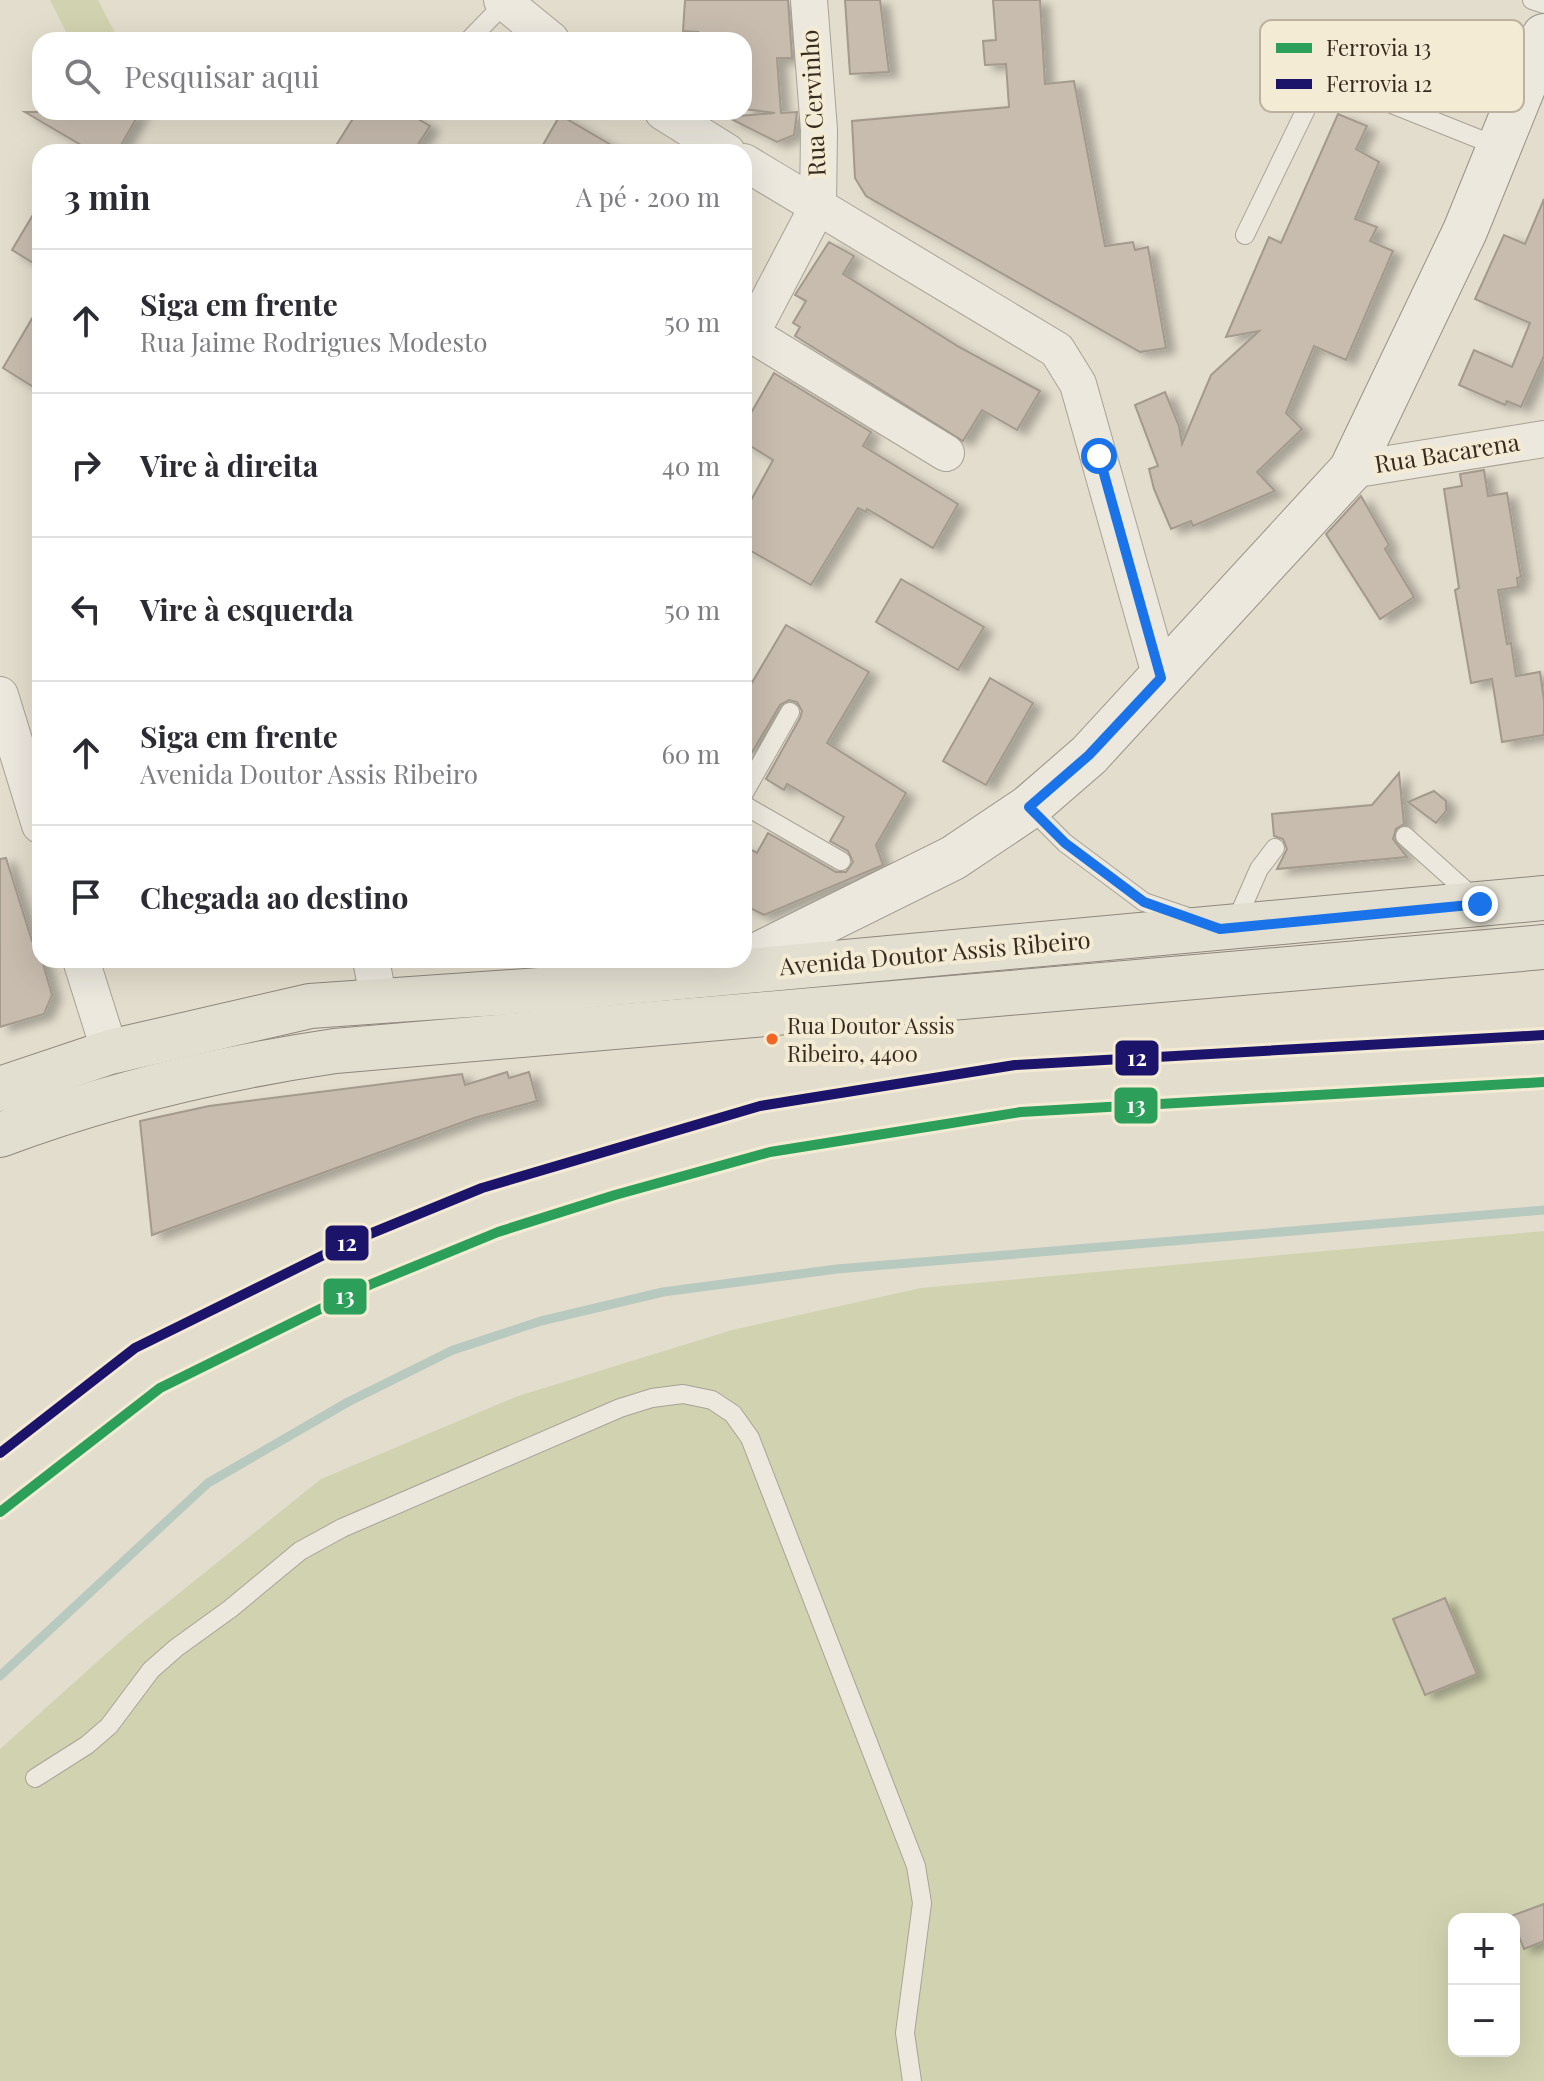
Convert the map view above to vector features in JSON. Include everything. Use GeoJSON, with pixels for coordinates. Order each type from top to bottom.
{"type":"FeatureCollection","features":[{"type":"Feature","properties":{"kind":"main road","name":"Avenida Doutor Assis Ribeiro"},"geometry":{"type":"LineString","coordinates":[[0,1089],[110,1052],[310,1006],[375,981],[650,970],[721,973],[1544,898]]}},
{"type":"Feature","properties":{"kind":"main road","name":"Avenida Doutor Assis Ribeiro"},"geometry":{"type":"LineString","coordinates":[[0,1135],[144,1088],[242,1064],[335,1051],[1544,947]]}},
{"type":"Feature","properties":{"kind":"street","name":"Rua Cervinho"},"geometry":{"type":"LineString","coordinates":[[809,0],[819,130],[818,206]]}},
{"type":"Feature","properties":{"kind":"street"},"geometry":{"type":"LineString","coordinates":[[503,2],[541,32]]}},
{"type":"Feature","properties":{"kind":"street"},"geometry":{"type":"LineString","coordinates":[[1524,85],[1544,36]]}},
{"type":"Feature","properties":{"kind":"street"},"geometry":{"type":"LineString","coordinates":[[752,958],[953,858],[1029,807],[1089,755],[1351,470],[1465,231],[1513,112]]}},
{"type":"Feature","properties":{"kind":"street"},"geometry":{"type":"LineString","coordinates":[[676,120],[714,144]]}},
{"type":"Feature","properties":{"kind":"street"},"geometry":{"type":"LineString","coordinates":[[752,167],[1057,350],[1078,384],[1161,678]]}},
{"type":"Feature","properties":{"kind":"street"},"geometry":{"type":"LineString","coordinates":[[752,325],[818,206]]}},
{"type":"Feature","properties":{"kind":"street"},"geometry":{"type":"LineString","coordinates":[[752,334],[946,453]]}},
{"type":"Feature","properties":{"kind":"street","name":"Rua Bacarena"},"geometry":{"type":"LineString","coordinates":[[1351,470],[1544,439]]}},
{"type":"Feature","properties":{"kind":"street"},"geometry":{"type":"LineString","coordinates":[[0,695],[32,799]]}},
{"type":"Feature","properties":{"kind":"street"},"geometry":{"type":"LineString","coordinates":[[84,968],[110,1052]]}},
{"type":"Feature","properties":{"kind":"street"},"geometry":{"type":"LineString","coordinates":[[721,973],[731,968]]}},
{"type":"Feature","properties":{"kind":"lane"},"geometry":{"type":"LineString","coordinates":[[1532,0],[1544,4]]}},
{"type":"Feature","properties":{"kind":"lane"},"geometry":{"type":"LineString","coordinates":[[476,32],[503,2]]}},
{"type":"Feature","properties":{"kind":"lane"},"geometry":{"type":"LineString","coordinates":[[1245,235],[1305,112]]}},
{"type":"Feature","properties":{"kind":"lane"},"geometry":{"type":"LineString","coordinates":[[1412,112],[1499,147]]}},
{"type":"Feature","properties":{"kind":"lane"},"geometry":{"type":"LineString","coordinates":[[752,779],[790,712]]}},
{"type":"Feature","properties":{"kind":"lane"},"geometry":{"type":"LineString","coordinates":[[1029,807],[1065,843],[1144,902],[1227,928],[1259,869],[1275,848]]}},
{"type":"Feature","properties":{"kind":"lane"},"geometry":{"type":"LineString","coordinates":[[752,810],[841,861]]}},
{"type":"Feature","properties":{"kind":"lane"},"geometry":{"type":"LineString","coordinates":[[1405,836],[1480,904]]}},
{"type":"Feature","properties":{"kind":"lane"},"geometry":{"type":"LineString","coordinates":[[35,1778],[87,1745],[109,1726],[151,1670],[300,1551],[342,1528],[620,1408],[683,1394],[712,1400],[733,1414],[750,1438],[916,1866],[922,1903],[905,2033],[912,2081]]}},
{"type":"Feature","properties":{"kind":"green space"},"geometry":{"type":"Polygon","coordinates":[[[50,0],[98,0],[114,32],[66,32],[50,0]]]}},
{"type":"Feature","properties":{"kind":"green space"},"geometry":{"type":"Polygon","coordinates":[[[1544,1231],[1544,2081],[0,2081],[0,1749],[127,1635],[321,1479],[518,1396],[732,1330],[921,1288],[1544,1231]]]}},
{"type":"Feature","properties":{"kind":"building"},"geometry":{"type":"Polygon","coordinates":[[[685,0],[788,0],[792,58],[777,58],[781,113],[797,112],[794,135],[777,142],[733,120],[752,120],[752,115],[775,113],[752,110],[752,32],[683,31],[685,0]]]}},
{"type":"Feature","properties":{"kind":"building"},"geometry":{"type":"Polygon","coordinates":[[[845,0],[880,0],[889,72],[850,74],[845,0]]]}},
{"type":"Feature","properties":{"kind":"building"},"geometry":{"type":"Polygon","coordinates":[[[993,0],[1040,0],[1045,84],[1074,81],[1105,246],[1133,242],[1135,250],[1148,247],[1166,348],[1140,352],[866,196],[855,178],[852,121],[1009,107],[1006,64],[985,65],[983,41],[996,40],[993,0]]]}},
{"type":"Feature","properties":{"kind":"building"},"geometry":{"type":"Polygon","coordinates":[[[1338,114],[1367,126],[1356,149],[1379,162],[1355,219],[1377,227],[1370,241],[1393,251],[1346,360],[1314,346],[1286,413],[1302,429],[1257,472],[1275,491],[1193,526],[1191,521],[1171,529],[1154,489],[1149,469],[1158,466],[1135,405],[1165,392],[1179,426],[1182,444],[1211,375],[1259,331],[1226,337],[1269,237],[1281,243],[1338,114]]]}},
{"type":"Feature","properties":{"kind":"building"},"geometry":{"type":"Polygon","coordinates":[[[39,120],[135,120],[122,144],[79,144],[39,120]]]}},
{"type":"Feature","properties":{"kind":"building"},"geometry":{"type":"Polygon","coordinates":[[[352,120],[420,120],[430,126],[418,144],[337,144],[352,120]]]}},
{"type":"Feature","properties":{"kind":"building"},"geometry":{"type":"Polygon","coordinates":[[[557,120],[569,120],[609,144],[544,144],[557,120]]]}},
{"type":"Feature","properties":{"kind":"building"},"geometry":{"type":"Polygon","coordinates":[[[1544,199],[1544,356],[1521,407],[1507,401],[1505,405],[1459,385],[1474,350],[1512,367],[1530,323],[1475,299],[1504,235],[1525,244],[1544,199]]]}},
{"type":"Feature","properties":{"kind":"building"},"geometry":{"type":"Polygon","coordinates":[[[32,216],[32,262],[12,250],[32,216]]]}},
{"type":"Feature","properties":{"kind":"building"},"geometry":{"type":"Polygon","coordinates":[[[829,242],[854,256],[843,274],[959,347],[1040,391],[1017,430],[982,410],[963,441],[795,336],[800,327],[793,323],[806,301],[795,295],[829,242]]]}},
{"type":"Feature","properties":{"kind":"building"},"geometry":{"type":"Polygon","coordinates":[[[32,319],[32,386],[3,368],[32,319]]]}},
{"type":"Feature","properties":{"kind":"building"},"geometry":{"type":"Polygon","coordinates":[[[774,373],[871,432],[863,446],[958,504],[933,548],[867,509],[866,512],[858,508],[811,585],[752,552],[752,498],[773,460],[752,447],[752,411],[774,373]]]}},
{"type":"Feature","properties":{"kind":"building"},"geometry":{"type":"Polygon","coordinates":[[[1484,470],[1488,496],[1507,493],[1521,577],[1517,578],[1518,587],[1498,590],[1507,644],[1511,643],[1516,676],[1540,672],[1544,700],[1544,735],[1502,742],[1492,679],[1471,683],[1455,590],[1459,588],[1444,489],[1462,486],[1460,474],[1484,470]]]}},
{"type":"Feature","properties":{"kind":"building"},"geometry":{"type":"Polygon","coordinates":[[[1361,496],[1389,545],[1385,549],[1414,597],[1380,619],[1326,534],[1361,496]]]}},
{"type":"Feature","properties":{"kind":"building"},"geometry":{"type":"Polygon","coordinates":[[[901,579],[984,627],[958,670],[876,622],[901,579]]]}},
{"type":"Feature","properties":{"kind":"building"},"geometry":{"type":"Polygon","coordinates":[[[786,625],[869,672],[827,743],[906,793],[876,845],[883,865],[764,915],[752,909],[752,850],[757,853],[768,833],[836,872],[846,872],[853,862],[848,851],[830,841],[844,817],[787,784],[784,790],[766,779],[802,711],[797,702],[789,700],[780,705],[752,752],[752,682],[786,625]]]}},
{"type":"Feature","properties":{"kind":"building"},"geometry":{"type":"Polygon","coordinates":[[[990,678],[1033,703],[986,785],[943,761],[990,678]]]}},
{"type":"Feature","properties":{"kind":"building"},"geometry":{"type":"Polygon","coordinates":[[[1399,773],[1404,824],[1396,829],[1393,839],[1407,857],[1277,869],[1287,849],[1283,839],[1274,836],[1272,814],[1372,805],[1399,773]]]}},
{"type":"Feature","properties":{"kind":"building"},"geometry":{"type":"Polygon","coordinates":[[[1434,791],[1446,801],[1446,811],[1436,823],[1408,802],[1434,791]]]}},
{"type":"Feature","properties":{"kind":"building"},"geometry":{"type":"Polygon","coordinates":[[[6,858],[32,941],[32,968],[44,968],[52,995],[44,1014],[0,1027],[0,859],[6,858]]]}},
{"type":"Feature","properties":{"kind":"building"},"geometry":{"type":"Polygon","coordinates":[[[507,1072],[509,1078],[529,1072],[537,1101],[474,1118],[152,1235],[140,1121],[209,1106],[462,1074],[465,1085],[507,1072]]]}},
{"type":"Feature","properties":{"kind":"building"},"geometry":{"type":"Polygon","coordinates":[[[1445,1598],[1477,1674],[1425,1695],[1393,1619],[1445,1598]]]}},
{"type":"Feature","properties":{"kind":"building"},"geometry":{"type":"Polygon","coordinates":[[[1544,1904],[1544,1941],[1524,1949],[1520,1939],[1519,1913],[1544,1904]]]}},
{"type":"Feature","properties":{"kind":"waterway"},"geometry":{"type":"LineString","coordinates":[[0,1676],[208,1483],[348,1402],[453,1350],[541,1321],[663,1292],[837,1269],[1544,1210]]}},
{"type":"Feature","properties":{"kind":"rail line","name":"12"},"geometry":{"type":"LineString","coordinates":[[0,1453],[135,1348],[350,1242],[482,1188],[760,1106],[1015,1065],[1544,1035]]}},
{"type":"Feature","properties":{"kind":"rail line","name":"13"},"geometry":{"type":"LineString","coordinates":[[0,1512],[160,1388],[369,1285],[498,1232],[615,1195],[770,1152],[1021,1112],[1544,1082]]}},
{"type":"Feature","properties":{"kind":"place","name":"Rua Doutor Assis Ribeiro, 4400"},"geometry":{"type":"Point","coordinates":[772,1039]}},
{"type":"Feature","properties":{"kind":"route"},"geometry":{"type":"LineString","coordinates":[[1099,456],[1161,678],[1089,755],[1029,807],[1065,843],[1144,902],[1220,929],[1480,904]]}}]}
